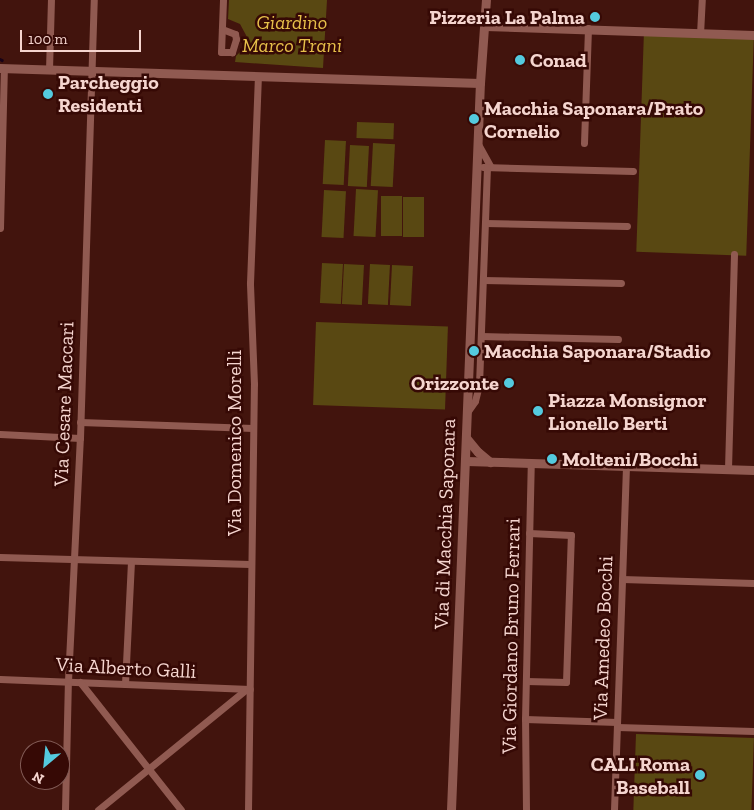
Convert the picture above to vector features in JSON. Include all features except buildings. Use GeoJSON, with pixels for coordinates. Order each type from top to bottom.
{"type":"FeatureCollection","features":[{"type":"Feature","properties":{"kind":"street"},"geometry":{"type":"LineString","coordinates":[[49,70],[51,0]]}},
{"type":"Feature","properties":{"kind":"street","name":"Via Cesare Maccari"},"geometry":{"type":"LineString","coordinates":[[65,810],[68,681],[80,438],[94,0]]}},
{"type":"Feature","properties":{"kind":"street"},"geometry":{"type":"LineString","coordinates":[[222,29],[223,0]]}},
{"type":"Feature","properties":{"kind":"street","name":"Via di Macchia Saponara"},"geometry":{"type":"LineString","coordinates":[[451,810],[468,411],[485,167],[478,144],[486,0]]}},
{"type":"Feature","properties":{"kind":"street"},"geometry":{"type":"LineString","coordinates":[[700,34],[702,0]]}},
{"type":"Feature","properties":{"kind":"street"},"geometry":{"type":"LineString","coordinates":[[485,26],[754,35]]}},
{"type":"Feature","properties":{"kind":"street"},"geometry":{"type":"LineString","coordinates":[[584,144],[588,28]]}},
{"type":"Feature","properties":{"kind":"street"},"geometry":{"type":"LineString","coordinates":[[0,228],[2,68],[480,83]]}},
{"type":"Feature","properties":{"kind":"street","name":"Via Domenico Morelli"},"geometry":{"type":"LineString","coordinates":[[248,810],[248,689],[254,384],[250,283],[258,77]]}},
{"type":"Feature","properties":{"kind":"street"},"geometry":{"type":"LineString","coordinates":[[468,411],[475,401],[478,390],[481,336],[485,167],[478,144]]}},
{"type":"Feature","properties":{"kind":"street"},"geometry":{"type":"LineString","coordinates":[[485,167],[633,172]]}},
{"type":"Feature","properties":{"kind":"street"},"geometry":{"type":"LineString","coordinates":[[485,223],[627,226]]}},
{"type":"Feature","properties":{"kind":"street"},"geometry":{"type":"LineString","coordinates":[[728,469],[734,254]]}},
{"type":"Feature","properties":{"kind":"street"},"geometry":{"type":"LineString","coordinates":[[483,280],[620,284]]}},
{"type":"Feature","properties":{"kind":"street"},"geometry":{"type":"LineString","coordinates":[[481,336],[618,339]]}},
{"type":"Feature","properties":{"kind":"street"},"geometry":{"type":"LineString","coordinates":[[80,422],[252,428]]}},
{"type":"Feature","properties":{"kind":"street"},"geometry":{"type":"LineString","coordinates":[[0,434],[80,438]]}},
{"type":"Feature","properties":{"kind":"street"},"geometry":{"type":"LineString","coordinates":[[467,440],[490,462]]}},
{"type":"Feature","properties":{"kind":"street"},"geometry":{"type":"LineString","coordinates":[[466,461],[754,470]]}},
{"type":"Feature","properties":{"kind":"street","name":"Via Giordano Bruno Ferrari"},"geometry":{"type":"LineString","coordinates":[[526,810],[525,719],[531,463]]}},
{"type":"Feature","properties":{"kind":"street","name":"Via Amedeo Bocchi"},"geometry":{"type":"LineString","coordinates":[[614,810],[626,466]]}},
{"type":"Feature","properties":{"kind":"street"},"geometry":{"type":"LineString","coordinates":[[526,681],[566,682],[571,535],[529,533]]}},
{"type":"Feature","properties":{"kind":"street"},"geometry":{"type":"LineString","coordinates":[[0,557],[250,564]]}},
{"type":"Feature","properties":{"kind":"street"},"geometry":{"type":"LineString","coordinates":[[125,684],[131,562]]}},
{"type":"Feature","properties":{"kind":"street"},"geometry":{"type":"LineString","coordinates":[[622,579],[754,583]]}},
{"type":"Feature","properties":{"kind":"street","name":"Via Alberto Galli"},"geometry":{"type":"LineString","coordinates":[[0,679],[248,689]]}},
{"type":"Feature","properties":{"kind":"street"},"geometry":{"type":"LineString","coordinates":[[80,682],[181,810]]}},
{"type":"Feature","properties":{"kind":"street"},"geometry":{"type":"LineString","coordinates":[[98,810],[248,689]]}},
{"type":"Feature","properties":{"kind":"street"},"geometry":{"type":"LineString","coordinates":[[525,719],[754,731]]}},
{"type":"Feature","properties":{"kind":"green space","name":"Giardino Marco Trani"},"geometry":{"type":"Polygon","coordinates":[[[229,0],[327,0],[323,68],[235,62],[236,56],[243,49],[247,37],[240,24],[228,19],[229,0]]]}},
{"type":"Feature","properties":{"kind":"green space"},"geometry":{"type":"Polygon","coordinates":[[[644,31],[754,35],[746,256],[636,252],[644,31]]]}},
{"type":"Feature","properties":{"kind":"green space"},"geometry":{"type":"Polygon","coordinates":[[[357,122],[394,123],[393,139],[356,138],[357,122]]]}},
{"type":"Feature","properties":{"kind":"green space"},"geometry":{"type":"Polygon","coordinates":[[[325,140],[346,141],[344,185],[323,184],[325,140]]]}},
{"type":"Feature","properties":{"kind":"green space"},"geometry":{"type":"Polygon","coordinates":[[[373,143],[395,144],[393,187],[371,186],[373,143]]]}},
{"type":"Feature","properties":{"kind":"green space"},"geometry":{"type":"Polygon","coordinates":[[[350,145],[369,146],[367,187],[348,186],[350,145]]]}},
{"type":"Feature","properties":{"kind":"green space"},"geometry":{"type":"Polygon","coordinates":[[[356,189],[378,190],[376,237],[354,236],[356,189]]]}},
{"type":"Feature","properties":{"kind":"green space"},"geometry":{"type":"Polygon","coordinates":[[[324,190],[346,191],[344,238],[322,237],[324,190]]]}},
{"type":"Feature","properties":{"kind":"green space"},"geometry":{"type":"Polygon","coordinates":[[[381,196],[402,196],[402,236],[381,236],[381,196]]]}},
{"type":"Feature","properties":{"kind":"green space"},"geometry":{"type":"Polygon","coordinates":[[[403,197],[424,197],[424,237],[403,237],[403,197]]]}},
{"type":"Feature","properties":{"kind":"green space"},"geometry":{"type":"Polygon","coordinates":[[[322,263],[343,264],[341,304],[320,303],[322,263]]]}},
{"type":"Feature","properties":{"kind":"green space"},"geometry":{"type":"Polygon","coordinates":[[[344,264],[364,265],[362,305],[342,304],[344,264]]]}},
{"type":"Feature","properties":{"kind":"green space"},"geometry":{"type":"Polygon","coordinates":[[[370,264],[390,265],[388,305],[368,304],[370,264]]]}},
{"type":"Feature","properties":{"kind":"green space"},"geometry":{"type":"Polygon","coordinates":[[[392,265],[413,266],[411,306],[390,305],[392,265]]]}},
{"type":"Feature","properties":{"kind":"green space"},"geometry":{"type":"Polygon","coordinates":[[[316,322],[448,327],[445,410],[313,405],[316,322]]]}},
{"type":"Feature","properties":{"kind":"green space","name":"CALI Roma Baseball"},"geometry":{"type":"Polygon","coordinates":[[[636,734],[754,738],[751,810],[633,810],[636,734]]]}},
{"type":"Feature","properties":{"kind":"place","name":"Pizzeria La Palma"},"geometry":{"type":"Point","coordinates":[595,17]}},
{"type":"Feature","properties":{"kind":"place","name":"Conad"},"geometry":{"type":"Point","coordinates":[520,60]}},
{"type":"Feature","properties":{"kind":"place","name":"Parcheggio Residenti"},"geometry":{"type":"Point","coordinates":[48,94]}},
{"type":"Feature","properties":{"kind":"place","name":"Macchia Saponara/Prato Cornelio"},"geometry":{"type":"Point","coordinates":[474,119]}},
{"type":"Feature","properties":{"kind":"place","name":"Macchia Saponara/Stadio"},"geometry":{"type":"Point","coordinates":[474,351]}},
{"type":"Feature","properties":{"kind":"place","name":"Orizzonte"},"geometry":{"type":"Point","coordinates":[509,383]}},
{"type":"Feature","properties":{"kind":"place","name":"Piazza Monsignor Lionello Berti"},"geometry":{"type":"Point","coordinates":[538,411]}},
{"type":"Feature","properties":{"kind":"place","name":"Molteni/Bocchi"},"geometry":{"type":"Point","coordinates":[552,459]}},
{"type":"Feature","properties":{"kind":"place","name":"CALI Roma Baseball"},"geometry":{"type":"Point","coordinates":[700,775]}}]}
